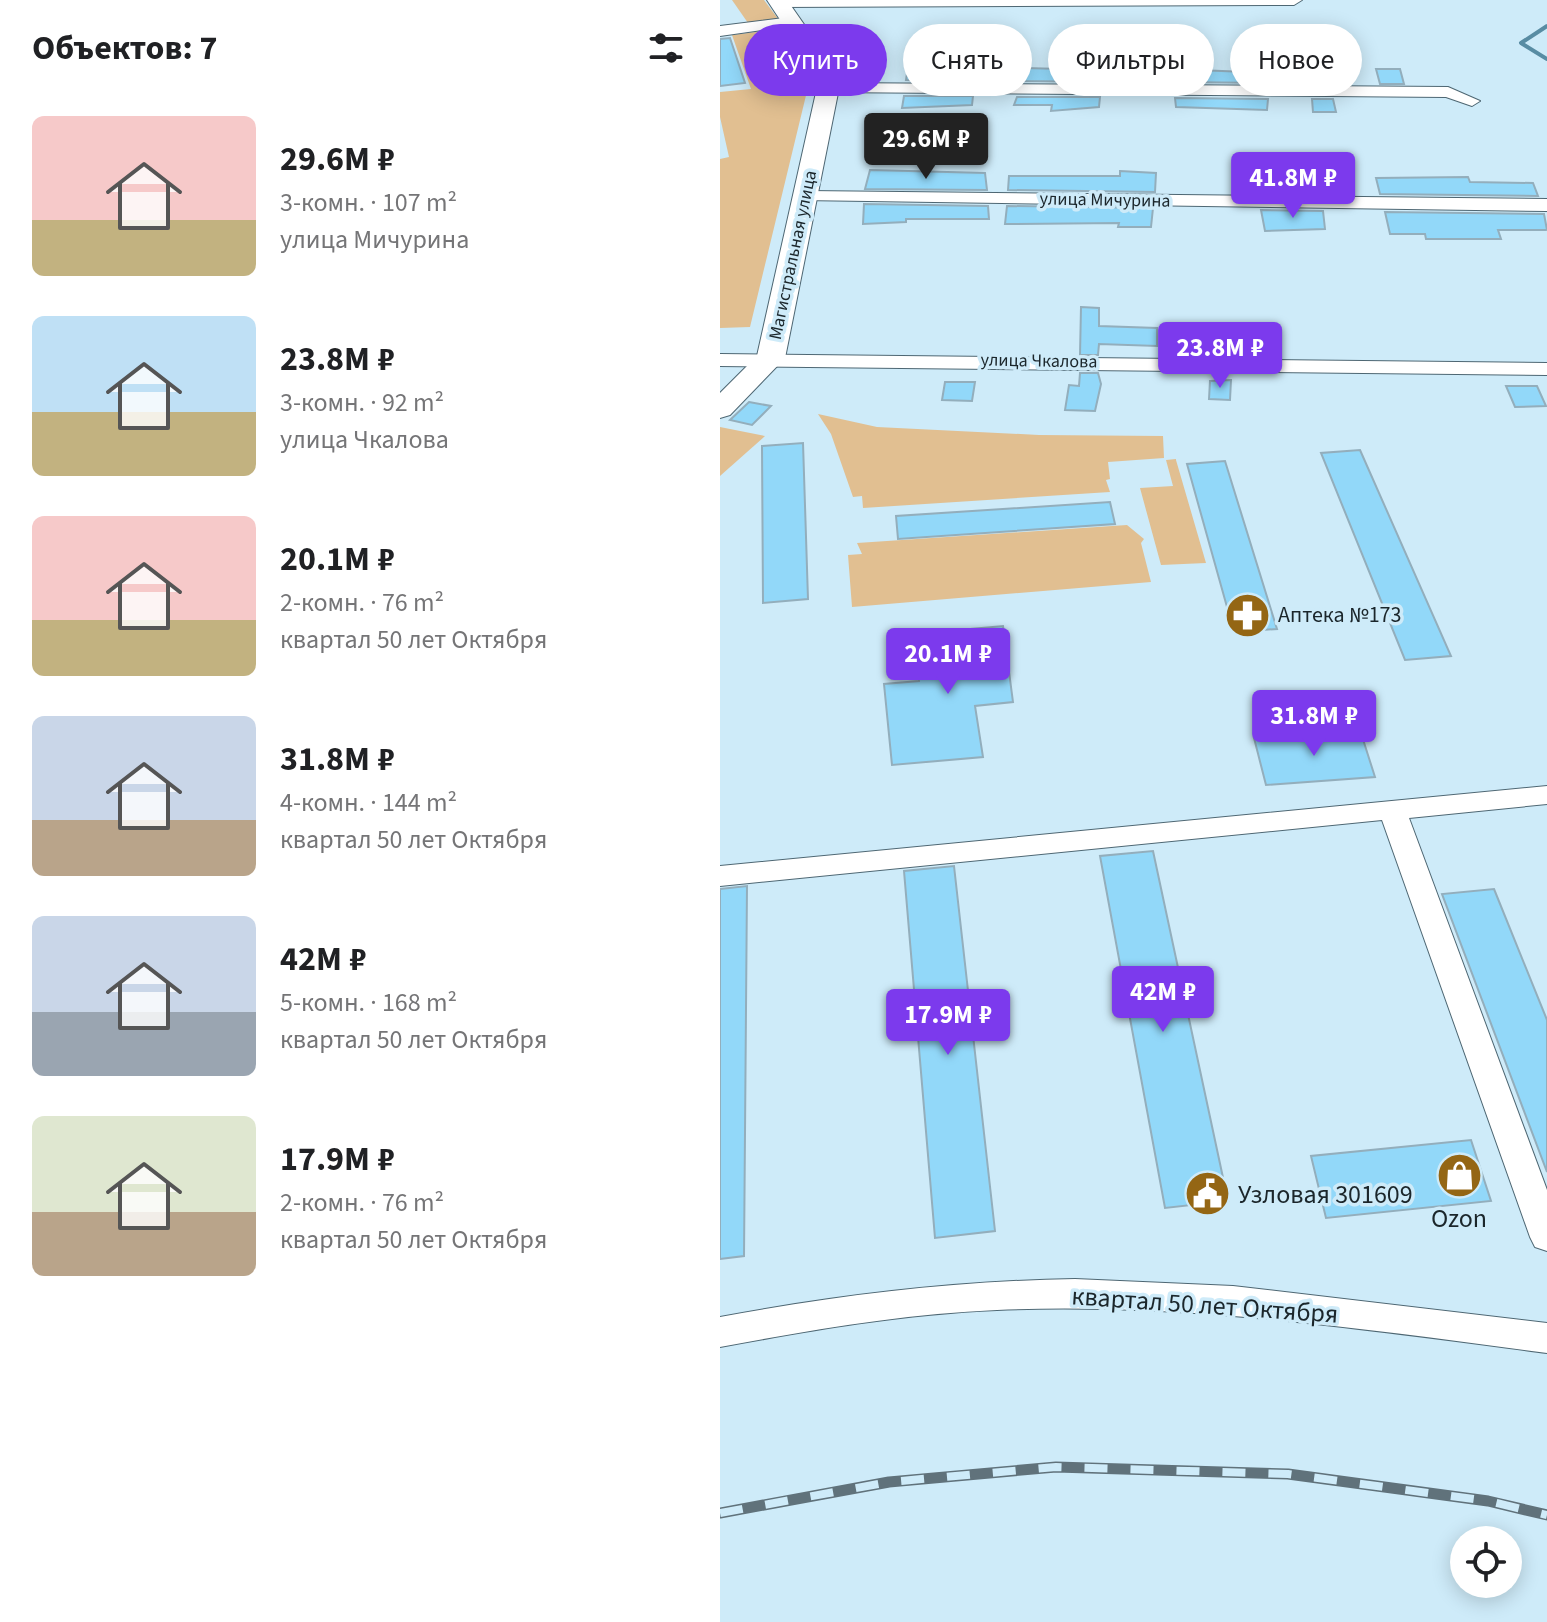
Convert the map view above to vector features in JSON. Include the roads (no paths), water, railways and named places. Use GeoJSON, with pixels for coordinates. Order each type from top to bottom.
{"type":"FeatureCollection","features":[{"type":"Feature","properties":{"kind":"main road","name":"Магистральная улица"},"geometry":{"type":"LineString","coordinates":[[720,409],[771,358],[826,96]]}},
{"type":"Feature","properties":{"kind":"street"},"geometry":{"type":"LineString","coordinates":[[720,31],[783,8],[1294,0]]}},
{"type":"Feature","properties":{"kind":"street"},"geometry":{"type":"LineString","coordinates":[[887,88],[1448,92],[1472,101]]}},
{"type":"Feature","properties":{"kind":"street","name":"улица Мичурина"},"geometry":{"type":"LineString","coordinates":[[807,196],[1547,205]]}},
{"type":"Feature","properties":{"kind":"street","name":"улица Чкалова"},"geometry":{"type":"LineString","coordinates":[[720,360],[771,358],[1547,369]]}},
{"type":"Feature","properties":{"kind":"street"},"geometry":{"type":"LineString","coordinates":[[720,876],[1547,795]]}},
{"type":"Feature","properties":{"kind":"street"},"geometry":{"type":"LineString","coordinates":[[1393,811],[1547,1237]]}},
{"type":"Feature","properties":{"kind":"street","name":"квартал 50 лет Октября"},"geometry":{"type":"LineString","coordinates":[[720,1332],[919,1301],[1074,1294],[1166,1296],[1547,1338]]}},
{"type":"Feature","properties":{"kind":"waterway"},"geometry":{"type":"LineString","coordinates":[[1547,26],[1521,43],[1547,59]]}},
{"type":"Feature","properties":{"kind":"railway"},"geometry":{"type":"LineString","coordinates":[[720,1513],[889,1482],[1056,1467],[1288,1474],[1488,1501],[1547,1515]]}},
{"type":"Feature","properties":{"kind":"place","name":"Аптека №173"},"geometry":{"type":"Point","coordinates":[1247,615]}},
{"type":"Feature","properties":{"kind":"place","name":"Ozon"},"geometry":{"type":"Point","coordinates":[1459,1175]}},
{"type":"Feature","properties":{"kind":"place","name":"Узловая 301609"},"geometry":{"type":"Point","coordinates":[1207,1194]}}]}
